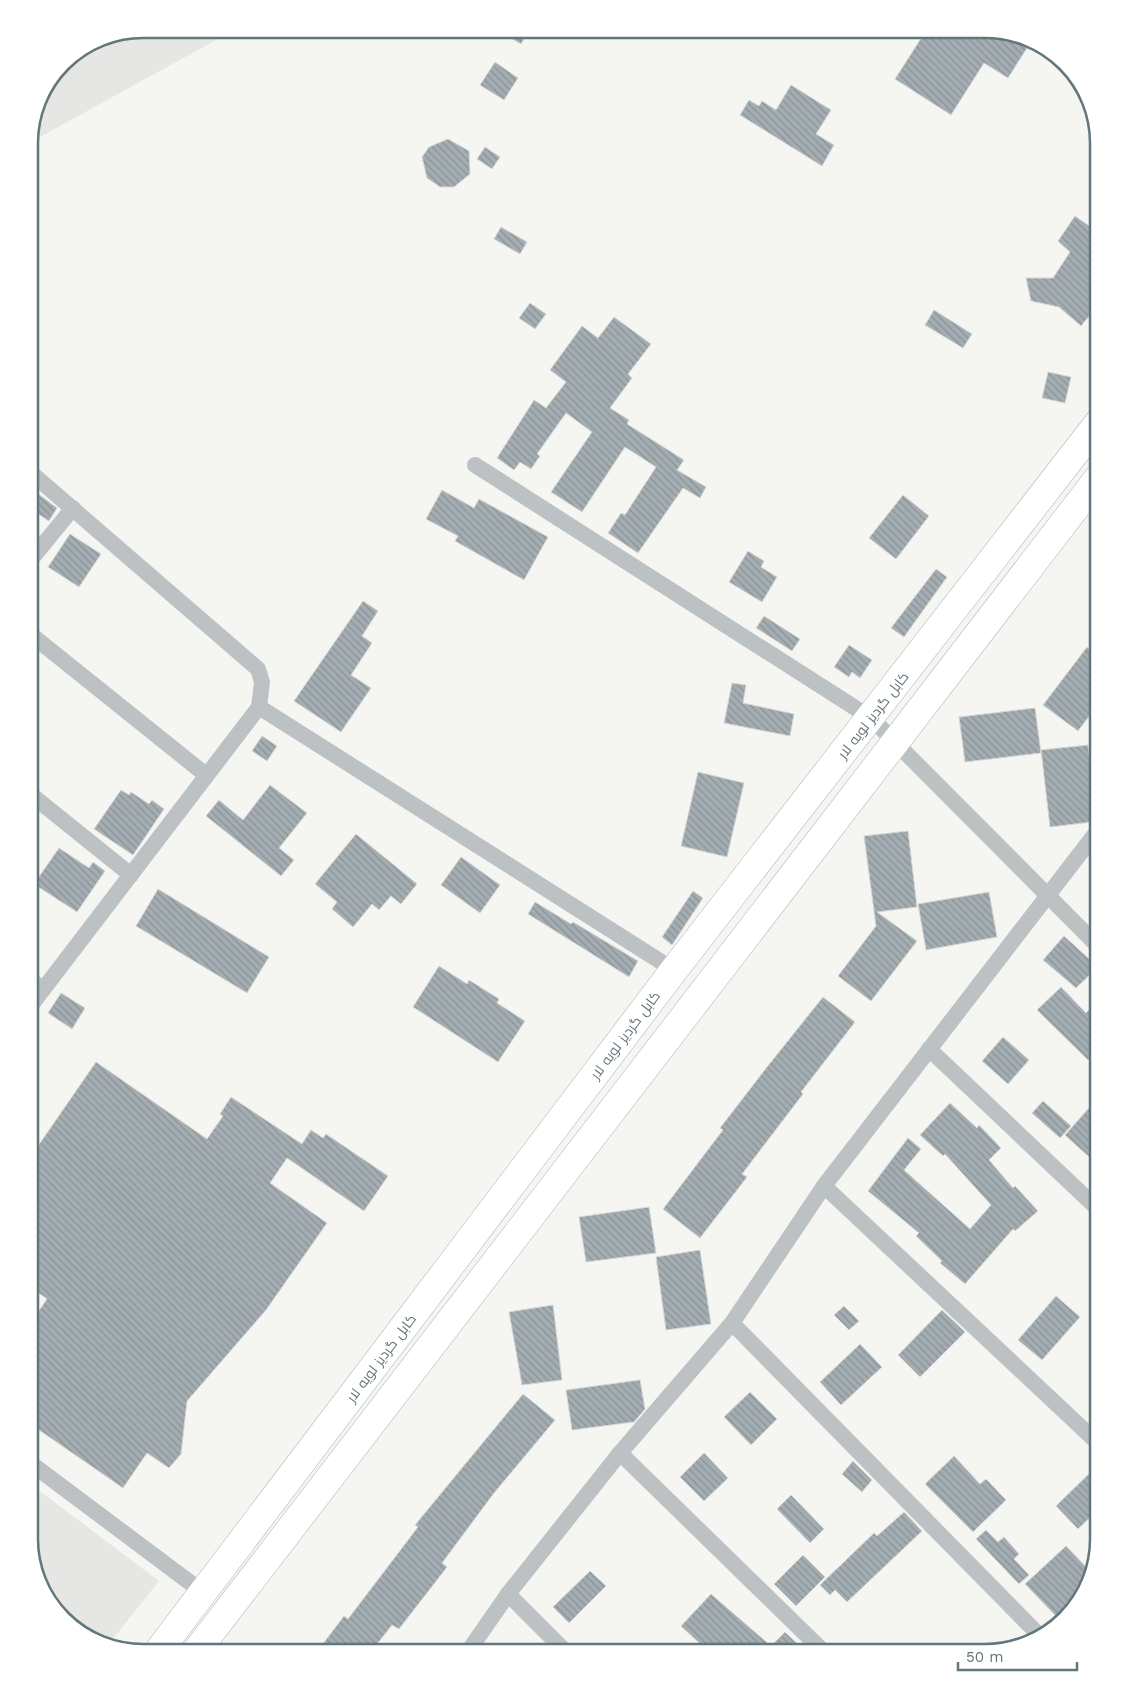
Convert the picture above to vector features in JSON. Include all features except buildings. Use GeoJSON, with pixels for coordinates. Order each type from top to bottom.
{"type":"FeatureCollection","features":[{"type":"Feature","properties":{"kind":"highway","name":"کابل گردیز لویه لار"},"geometry":{"type":"LineString","coordinates":[[164,1644],[674,970],[1090,434]]}},
{"type":"Feature","properties":{"kind":"highway"},"geometry":{"type":"LineString","coordinates":[[202,1644],[1090,489]]}},
{"type":"Feature","properties":{"kind":"street"},"geometry":{"type":"LineString","coordinates":[[475,465],[871,718],[1090,938]]}},
{"type":"Feature","properties":{"kind":"street"},"geometry":{"type":"LineString","coordinates":[[38,479],[258,669],[262,682],[259,707],[38,996]]}},
{"type":"Feature","properties":{"kind":"street"},"geometry":{"type":"LineString","coordinates":[[38,551],[73,508]]}},
{"type":"Feature","properties":{"kind":"street"},"geometry":{"type":"LineString","coordinates":[[38,640],[206,775]]}},
{"type":"Feature","properties":{"kind":"street"},"geometry":{"type":"LineString","coordinates":[[259,707],[674,970]]}},
{"type":"Feature","properties":{"kind":"street"},"geometry":{"type":"LineString","coordinates":[[38,800],[131,875]]}},
{"type":"Feature","properties":{"kind":"street"},"geometry":{"type":"LineString","coordinates":[[473,1644],[508,1594],[620,1453],[732,1323],[824,1186],[1090,841]]}},
{"type":"Feature","properties":{"kind":"street"},"geometry":{"type":"LineString","coordinates":[[38,985],[43,989]]}},
{"type":"Feature","properties":{"kind":"street"},"geometry":{"type":"LineString","coordinates":[[930,1049],[1090,1201]]}},
{"type":"Feature","properties":{"kind":"street"},"geometry":{"type":"LineString","coordinates":[[824,1186],[1090,1436]]}},
{"type":"Feature","properties":{"kind":"street"},"geometry":{"type":"LineString","coordinates":[[732,1323],[1035,1631]]}},
{"type":"Feature","properties":{"kind":"street"},"geometry":{"type":"LineString","coordinates":[[620,1453],[816,1644]]}},
{"type":"Feature","properties":{"kind":"street"},"geometry":{"type":"LineString","coordinates":[[38,1469],[204,1593]]}},
{"type":"Feature","properties":{"kind":"street"},"geometry":{"type":"LineString","coordinates":[[508,1594],[558,1644]]}},
{"type":"Feature","properties":{"kind":"shaded area"},"geometry":{"type":"Polygon","coordinates":[[[136,38],[220,38],[38,138],[41,116],[55,84],[68,68],[96,48],[116,41],[136,38]]]}},
{"type":"Feature","properties":{"kind":"shaded area"},"geometry":{"type":"Polygon","coordinates":[[[38,1490],[159,1581],[112,1640],[96,1634],[79,1623],[59,1603],[41,1566],[38,1553],[38,1490]]]}}]}
